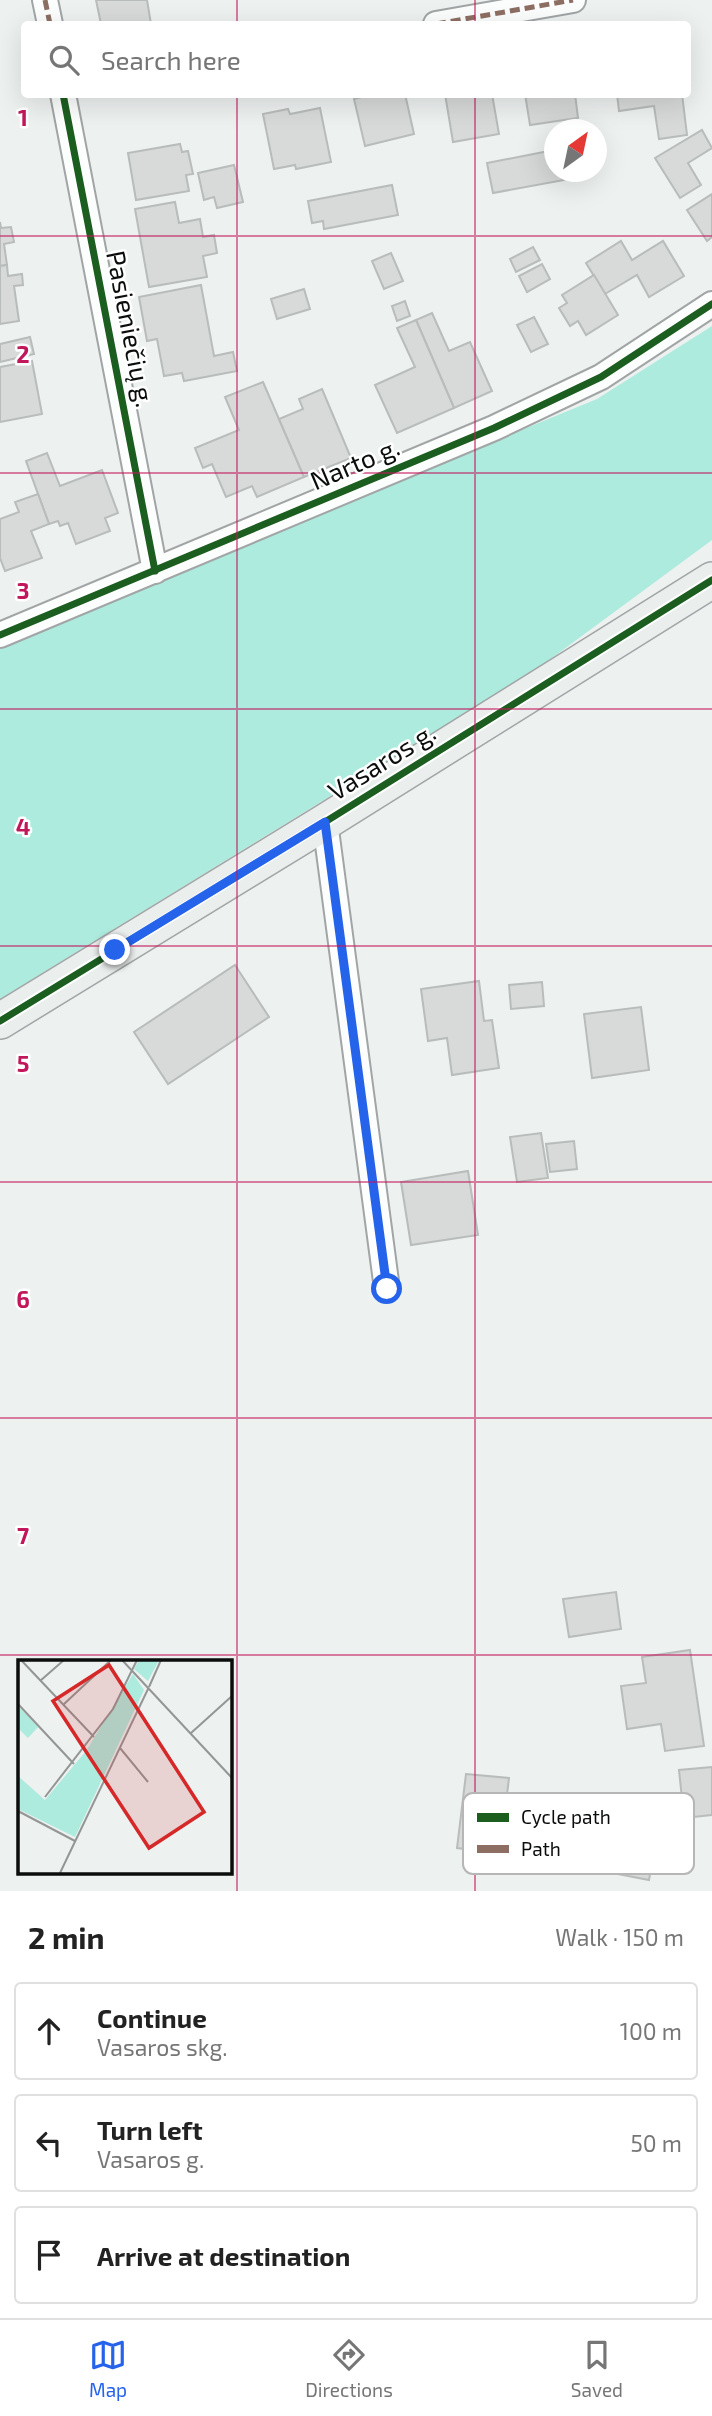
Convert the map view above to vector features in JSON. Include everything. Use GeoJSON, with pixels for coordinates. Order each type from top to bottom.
{"type":"FeatureCollection","features":[{"type":"Feature","properties":{"kind":"street"},"geometry":{"type":"LineString","coordinates":[[45,0],[49,21]]}},
{"type":"Feature","properties":{"kind":"street"},"geometry":{"type":"LineString","coordinates":[[453,21],[573,0]]}},
{"type":"Feature","properties":{"kind":"street","name":"Pasieniečių g."},"geometry":{"type":"LineString","coordinates":[[64,98],[155,571]]}},
{"type":"Feature","properties":{"kind":"street","name":"Narto g."},"geometry":{"type":"LineString","coordinates":[[0,635],[494,428],[601,377],[712,304]]}},
{"type":"Feature","properties":{"kind":"street","name":"Vasaros g."},"geometry":{"type":"LineString","coordinates":[[0,1021],[712,580]]}},
{"type":"Feature","properties":{"kind":"street"},"geometry":{"type":"LineString","coordinates":[[325,822],[387,1289]]}},
{"type":"Feature","properties":{"kind":"green space"},"geometry":{"type":"Polygon","coordinates":[[[712,326],[712,540],[537,669],[0,999],[0,643],[597,399],[712,326]]]}},
{"type":"Feature","properties":{"kind":"building"},"geometry":{"type":"Polygon","coordinates":[[[96,0],[147,0],[150,21],[100,21],[96,0]]]}},
{"type":"Feature","properties":{"kind":"building"},"geometry":{"type":"Polygon","coordinates":[[[406,98],[414,134],[365,146],[354,99],[406,98]]]}},
{"type":"Feature","properties":{"kind":"building"},"geometry":{"type":"Polygon","coordinates":[[[446,98],[493,98],[499,134],[453,142],[446,98]]]}},
{"type":"Feature","properties":{"kind":"building"},"geometry":{"type":"Polygon","coordinates":[[[526,98],[576,98],[578,118],[544,119],[544,123],[530,125],[526,98]]]}},
{"type":"Feature","properties":{"kind":"building"},"geometry":{"type":"Polygon","coordinates":[[[617,98],[682,98],[687,135],[659,139],[654,106],[619,111],[617,98]]]}},
{"type":"Feature","properties":{"kind":"building"},"geometry":{"type":"Polygon","coordinates":[[[320,108],[331,162],[296,169],[295,165],[274,169],[263,114],[288,109],[290,114],[320,108]]]}},
{"type":"Feature","properties":{"kind":"building"},"geometry":{"type":"Polygon","coordinates":[[[702,130],[712,148],[688,163],[701,185],[680,198],[655,158],[702,130]]]}},
{"type":"Feature","properties":{"kind":"building"},"geometry":{"type":"Polygon","coordinates":[[[180,144],[182,152],[188,151],[193,174],[186,175],[189,191],[136,200],[128,153],[180,144]]]}},
{"type":"Feature","properties":{"kind":"building"},"geometry":{"type":"Polygon","coordinates":[[[544,152],[544,182],[553,182],[493,193],[487,163],[544,152]]]}},
{"type":"Feature","properties":{"kind":"building"},"geometry":{"type":"Polygon","coordinates":[[[234,165],[243,202],[217,208],[214,197],[204,200],[198,173],[234,165]]]}},
{"type":"Feature","properties":{"kind":"building"},"geometry":{"type":"Polygon","coordinates":[[[392,185],[398,215],[324,229],[323,221],[312,223],[308,201],[392,185]]]}},
{"type":"Feature","properties":{"kind":"building"},"geometry":{"type":"Polygon","coordinates":[[[712,194],[712,237],[707,241],[687,210],[712,194]]]}},
{"type":"Feature","properties":{"kind":"building"},"geometry":{"type":"Polygon","coordinates":[[[175,202],[179,223],[200,219],[203,237],[214,235],[217,253],[203,256],[207,277],[149,287],[135,209],[175,202]]]}},
{"type":"Feature","properties":{"kind":"building"},"geometry":{"type":"Polygon","coordinates":[[[0,222],[1,228],[11,227],[14,242],[4,244],[7,265],[0,266],[0,222]]]}},
{"type":"Feature","properties":{"kind":"building"},"geometry":{"type":"Polygon","coordinates":[[[621,241],[632,260],[663,241],[684,276],[649,297],[637,275],[605,294],[586,263],[621,241]]]}},
{"type":"Feature","properties":{"kind":"building"},"geometry":{"type":"Polygon","coordinates":[[[533,247],[540,260],[516,272],[510,259],[533,247]]]}},
{"type":"Feature","properties":{"kind":"building"},"geometry":{"type":"Polygon","coordinates":[[[391,253],[403,281],[384,289],[372,261],[391,253]]]}},
{"type":"Feature","properties":{"kind":"building"},"geometry":{"type":"Polygon","coordinates":[[[542,264],[550,279],[527,292],[519,276],[542,264]]]}},
{"type":"Feature","properties":{"kind":"building"},"geometry":{"type":"Polygon","coordinates":[[[7,265],[8,276],[22,274],[23,285],[14,286],[19,321],[0,324],[0,266],[7,265]]]}},
{"type":"Feature","properties":{"kind":"building"},"geometry":{"type":"Polygon","coordinates":[[[594,275],[618,315],[586,335],[578,321],[570,326],[559,308],[567,303],[562,295],[594,275]]]}},
{"type":"Feature","properties":{"kind":"building"},"geometry":{"type":"Polygon","coordinates":[[[201,285],[214,356],[233,352],[237,371],[184,381],[182,373],[164,376],[157,339],[147,341],[139,297],[201,285]]]}},
{"type":"Feature","properties":{"kind":"building"},"geometry":{"type":"Polygon","coordinates":[[[304,289],[310,309],[277,319],[271,299],[304,289]]]}},
{"type":"Feature","properties":{"kind":"building"},"geometry":{"type":"Polygon","coordinates":[[[405,301],[410,316],[397,321],[392,306],[405,301]]]}},
{"type":"Feature","properties":{"kind":"building"},"geometry":{"type":"Polygon","coordinates":[[[432,313],[449,351],[470,342],[492,391],[454,408],[416,320],[432,313]]]}},
{"type":"Feature","properties":{"kind":"building"},"geometry":{"type":"Polygon","coordinates":[[[534,317],[548,344],[531,352],[517,325],[534,317]]]}},
{"type":"Feature","properties":{"kind":"building"},"geometry":{"type":"Polygon","coordinates":[[[416,320],[454,408],[397,433],[375,385],[415,367],[397,328],[416,320]]]}},
{"type":"Feature","properties":{"kind":"building"},"geometry":{"type":"Polygon","coordinates":[[[30,337],[34,354],[0,362],[0,344],[30,337]]]}},
{"type":"Feature","properties":{"kind":"building"},"geometry":{"type":"Polygon","coordinates":[[[32,361],[42,414],[0,422],[0,367],[32,361]]]}},
{"type":"Feature","properties":{"kind":"building"},"geometry":{"type":"Polygon","coordinates":[[[263,382],[304,477],[257,497],[252,486],[226,497],[212,464],[203,468],[195,448],[239,430],[225,397],[263,382]]]}},
{"type":"Feature","properties":{"kind":"building"},"geometry":{"type":"Polygon","coordinates":[[[322,389],[351,458],[304,477],[279,419],[303,409],[299,399],[322,389]]]}},
{"type":"Feature","properties":{"kind":"building"},"geometry":{"type":"Polygon","coordinates":[[[47,453],[60,486],[102,470],[118,513],[105,518],[110,531],[76,544],[68,523],[60,526],[58,521],[49,524],[26,461],[47,453]]]}},
{"type":"Feature","properties":{"kind":"building"},"geometry":{"type":"Polygon","coordinates":[[[38,494],[49,524],[31,531],[42,558],[5,571],[0,558],[0,519],[19,512],[15,502],[38,494]]]}},
{"type":"Feature","properties":{"kind":"building"},"geometry":{"type":"Polygon","coordinates":[[[235,965],[269,1017],[168,1084],[134,1032],[235,965]]]}},
{"type":"Feature","properties":{"kind":"building"},"geometry":{"type":"Polygon","coordinates":[[[479,981],[484,1021],[492,1020],[499,1068],[452,1075],[447,1038],[428,1041],[421,989],[479,981]]]}},
{"type":"Feature","properties":{"kind":"building"},"geometry":{"type":"Polygon","coordinates":[[[542,982],[544,1006],[511,1009],[509,985],[542,982]]]}},
{"type":"Feature","properties":{"kind":"building"},"geometry":{"type":"Polygon","coordinates":[[[641,1007],[649,1070],[592,1078],[584,1014],[641,1007]]]}},
{"type":"Feature","properties":{"kind":"building"},"geometry":{"type":"Polygon","coordinates":[[[541,1133],[548,1178],[517,1182],[510,1137],[541,1133]]]}},
{"type":"Feature","properties":{"kind":"building"},"geometry":{"type":"Polygon","coordinates":[[[574,1141],[577,1169],[550,1172],[546,1144],[574,1141]]]}},
{"type":"Feature","properties":{"kind":"building"},"geometry":{"type":"Polygon","coordinates":[[[468,1171],[478,1235],[411,1245],[401,1182],[468,1171]]]}},
{"type":"Feature","properties":{"kind":"building"},"geometry":{"type":"Polygon","coordinates":[[[616,1592],[621,1629],[569,1637],[563,1599],[616,1592]]]}},
{"type":"Feature","properties":{"kind":"building"},"geometry":{"type":"Polygon","coordinates":[[[690,1650],[704,1746],[665,1751],[661,1724],[627,1729],[621,1686],[646,1683],[642,1657],[690,1650]]]}},
{"type":"Feature","properties":{"kind":"building"},"geometry":{"type":"Polygon","coordinates":[[[712,1767],[712,1815],[694,1817],[694,1793],[681,1793],[679,1770],[712,1767]]]}},
{"type":"Feature","properties":{"kind":"building"},"geometry":{"type":"Polygon","coordinates":[[[466,1774],[509,1778],[507,1793],[464,1793],[466,1774]]]}},
{"type":"Feature","properties":{"kind":"building"},"geometry":{"type":"Polygon","coordinates":[[[463,1799],[463,1849],[457,1848],[463,1799]]]}},
{"type":"Feature","properties":{"kind":"building"},"geometry":{"type":"Polygon","coordinates":[[[618,1874],[650,1874],[649,1880],[618,1874]]]}},
{"type":"Feature","properties":{"kind":"marked path"},"geometry":{"type":"LineString","coordinates":[[45,0],[49,21]]}},
{"type":"Feature","properties":{"kind":"marked path"},"geometry":{"type":"LineString","coordinates":[[453,21],[573,0]]}},
{"type":"Feature","properties":{"kind":"cycle path"},"geometry":{"type":"LineString","coordinates":[[64,98],[155,571]]}},
{"type":"Feature","properties":{"kind":"cycle path"},"geometry":{"type":"LineString","coordinates":[[0,635],[494,428],[601,377],[712,304]]}},
{"type":"Feature","properties":{"kind":"cycle path"},"geometry":{"type":"LineString","coordinates":[[0,1021],[712,580]]}},
{"type":"Feature","properties":{"kind":"route"},"geometry":{"type":"LineString","coordinates":[[115,950],[325,822],[387,1289]]}}]}
